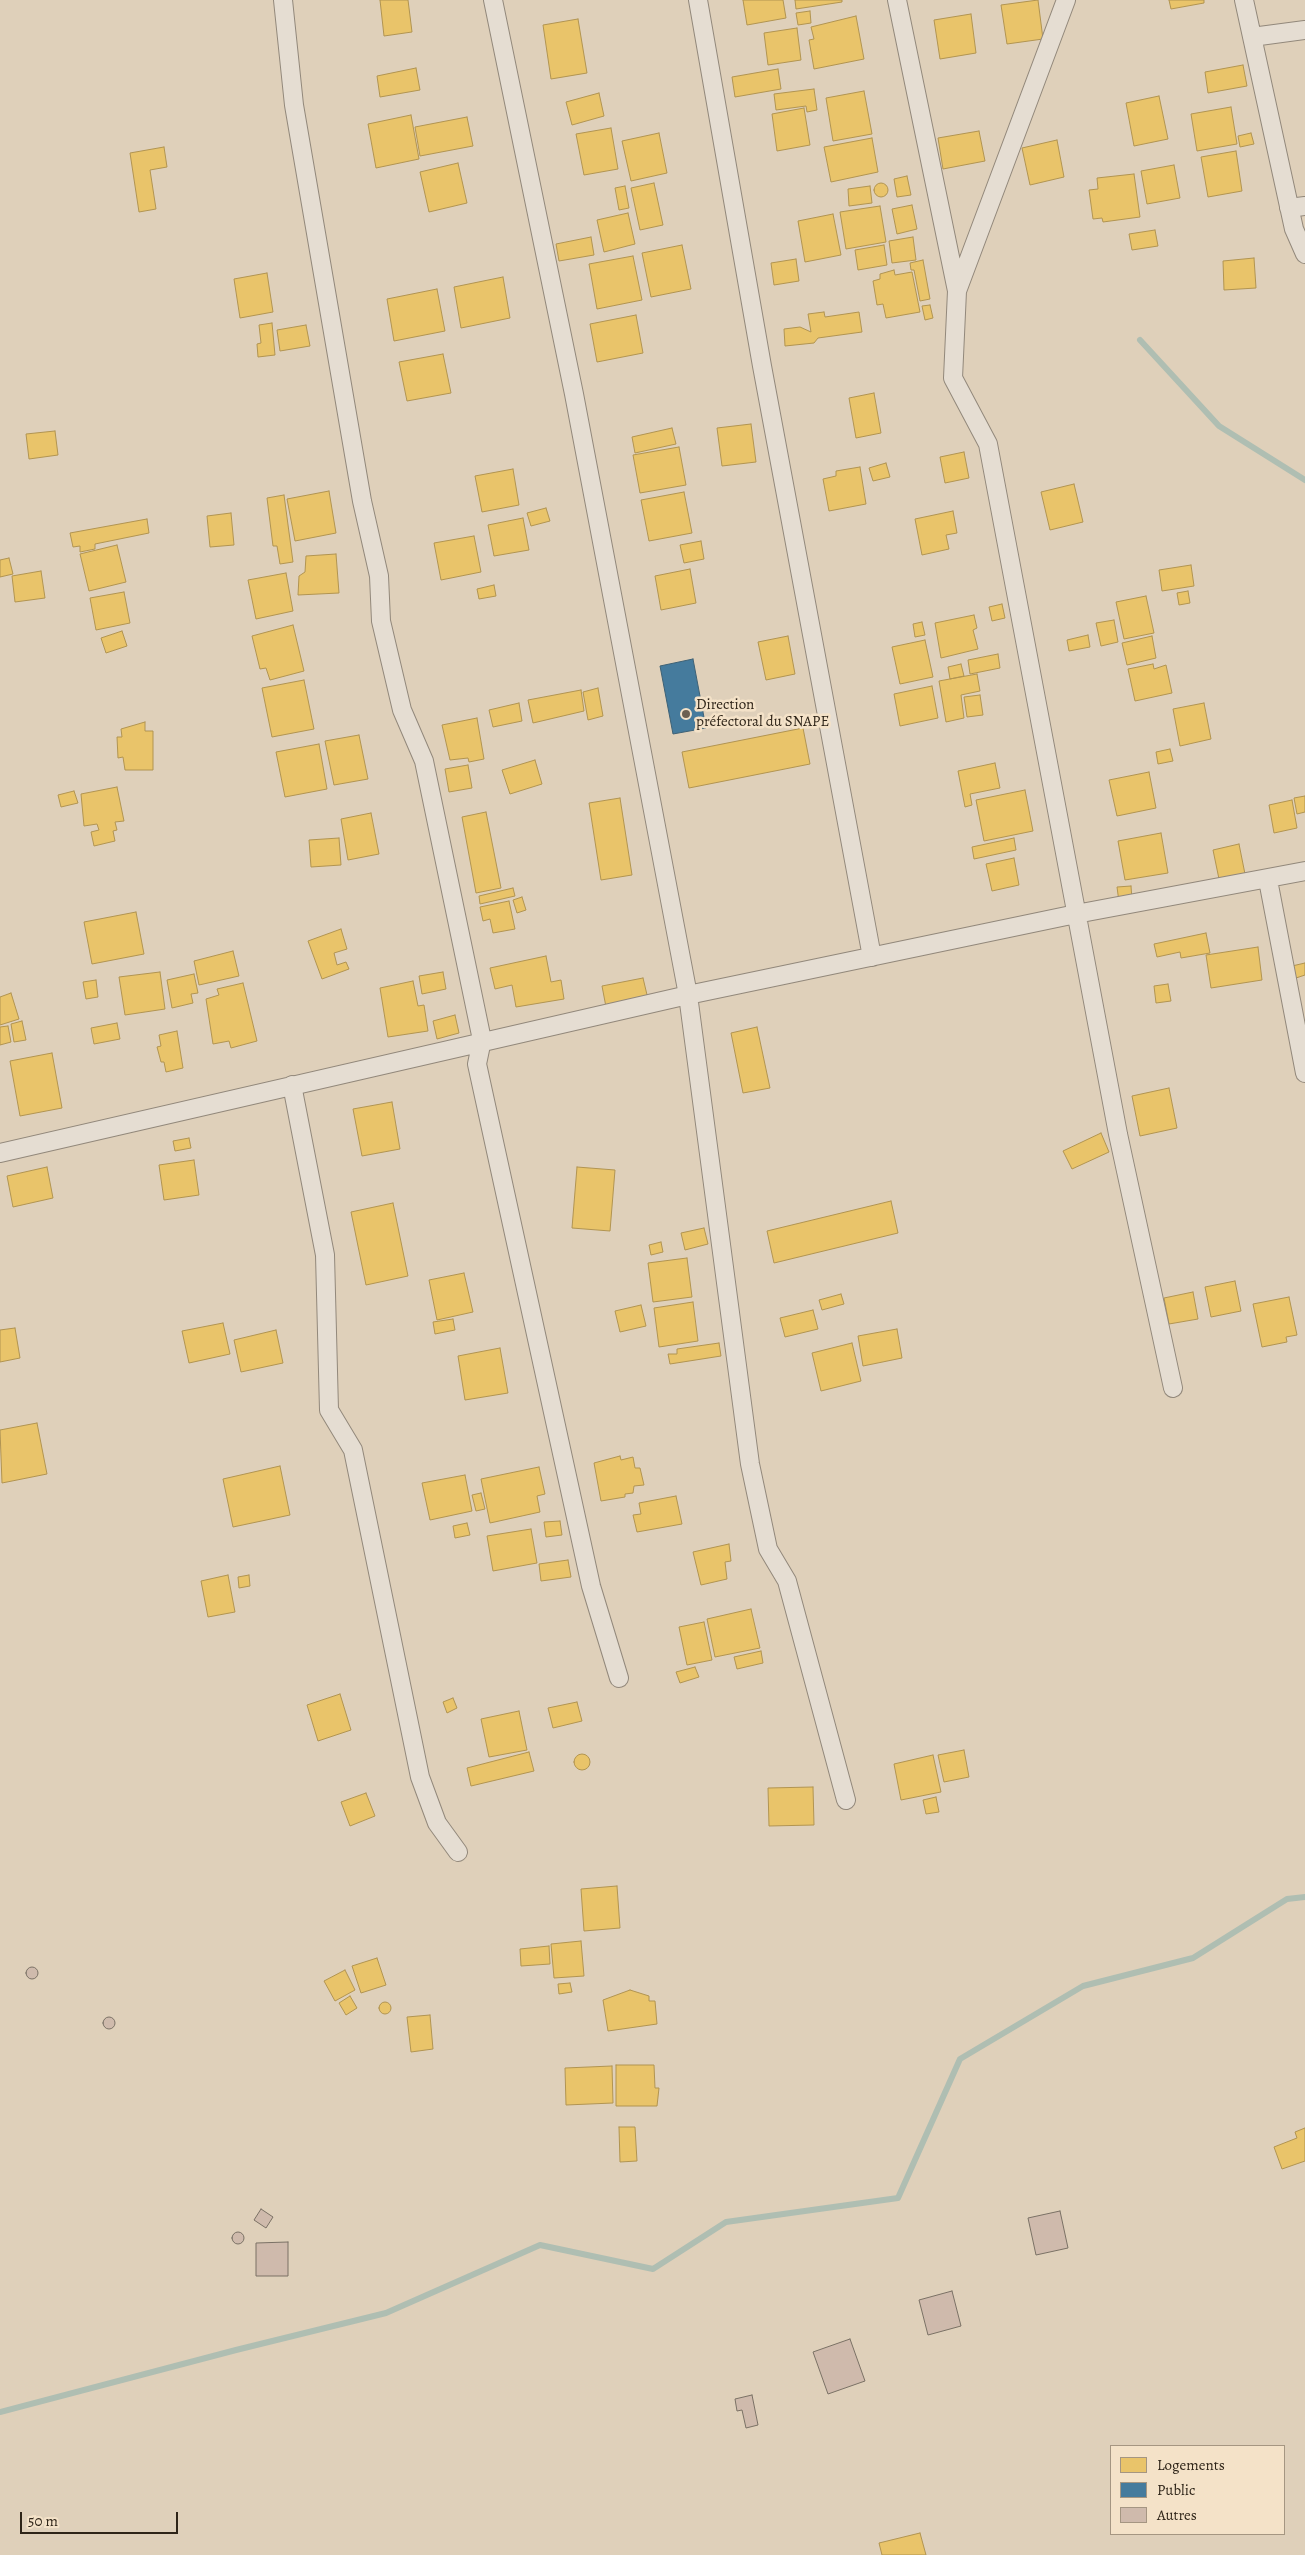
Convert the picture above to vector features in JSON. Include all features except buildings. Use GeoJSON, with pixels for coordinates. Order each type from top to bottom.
{"type":"FeatureCollection","features":[{"type":"Feature","properties":{"kind":"street"},"geometry":{"type":"LineString","coordinates":[[283,0],[294,105],[362,501],[378,576],[381,621],[402,710],[424,760],[482,1040],[477,1064],[591,1586],[619,1678]]}},
{"type":"Feature","properties":{"kind":"street"},"geometry":{"type":"LineString","coordinates":[[492,0],[574,394],[688,995],[750,1464],[768,1548],[787,1580],[846,1800]]}},
{"type":"Feature","properties":{"kind":"street"},"geometry":{"type":"LineString","coordinates":[[698,0],[766,386],[872,957]]}},
{"type":"Feature","properties":{"kind":"street"},"geometry":{"type":"LineString","coordinates":[[897,0],[957,291],[953,378],[988,444],[1118,1134],[1173,1388]]}},
{"type":"Feature","properties":{"kind":"street"},"geometry":{"type":"LineString","coordinates":[[957,291],[1066,0]]}},
{"type":"Feature","properties":{"kind":"street"},"geometry":{"type":"LineString","coordinates":[[1244,0],[1297,207],[1294,229],[1305,254]]}},
{"type":"Feature","properties":{"kind":"street"},"geometry":{"type":"LineString","coordinates":[[1252,37],[1305,30]]}},
{"type":"Feature","properties":{"kind":"street"},"geometry":{"type":"LineString","coordinates":[[0,1153],[482,1040],[688,995],[1076,914],[1268,880],[1305,871]]}},
{"type":"Feature","properties":{"kind":"street"},"geometry":{"type":"LineString","coordinates":[[1268,880],[1305,1073]]}},
{"type":"Feature","properties":{"kind":"street"},"geometry":{"type":"LineString","coordinates":[[292,1085],[325,1255],[329,1410],[353,1450],[420,1777],[437,1823],[458,1852]]}},
{"type":"Feature","properties":{"kind":"waterway"},"geometry":{"type":"LineString","coordinates":[[1140,340],[1219,426],[1305,480]]}},
{"type":"Feature","properties":{"kind":"waterway"},"geometry":{"type":"LineString","coordinates":[[0,2412],[386,2313],[540,2245],[653,2269],[726,2222],[898,2198],[960,2059],[1083,1986],[1193,1958],[1287,1899],[1305,1897]]}},
{"type":"Feature","properties":{"kind":"place","name":"Direction préfectoral du SNAPE"},"geometry":{"type":"Point","coordinates":[686,714]}}]}
